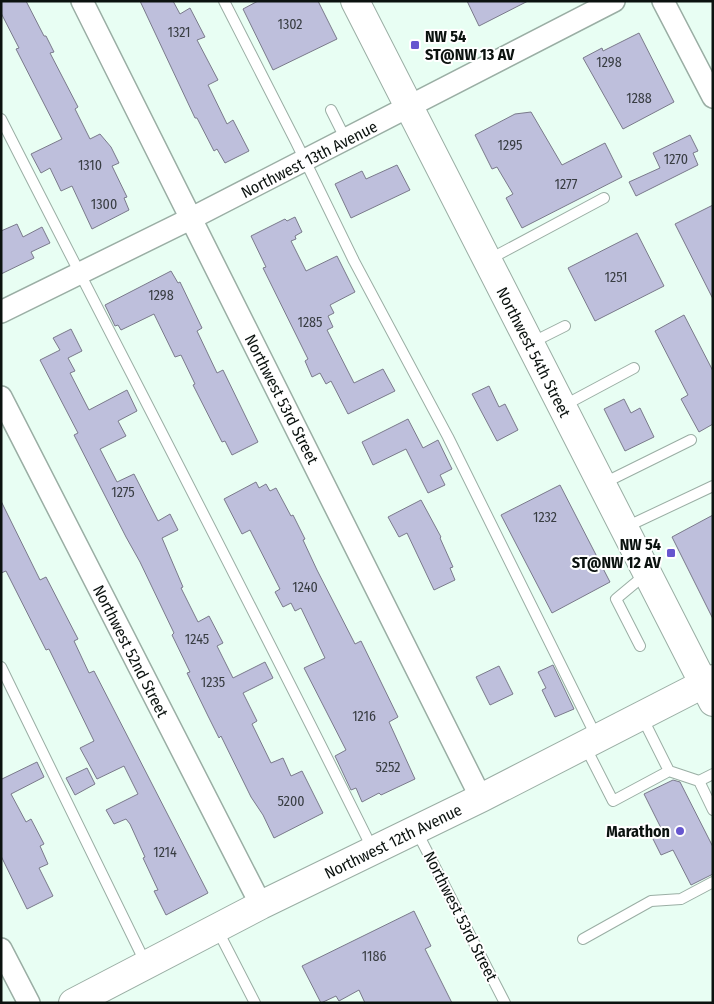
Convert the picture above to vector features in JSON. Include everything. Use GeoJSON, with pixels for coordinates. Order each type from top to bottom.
{"type":"FeatureCollection","features":[{"type":"Feature","properties":{"kind":"main road","name":"Northwest 54th Street"},"geometry":{"type":"LineString","coordinates":[[355,1],[601,484],[710,689]]}},
{"type":"Feature","properties":{"kind":"main road","name":"Northwest 12th Avenue"},"geometry":{"type":"LineString","coordinates":[[73,1003],[216,928],[481,798],[642,716],[710,689]]}},
{"type":"Feature","properties":{"kind":"street","name":"Northwest 53rd Street"},"geometry":{"type":"LineString","coordinates":[[82,1],[481,798]]}},
{"type":"Feature","properties":{"kind":"street","name":"Northwest 13th Avenue"},"geometry":{"type":"LineString","coordinates":[[1,312],[305,161],[614,1]]}},
{"type":"Feature","properties":{"kind":"street"},"geometry":{"type":"LineString","coordinates":[[664,1],[713,97]]}},
{"type":"Feature","properties":{"kind":"street","name":"Northwest 52nd Street"},"geometry":{"type":"LineString","coordinates":[[1,397],[260,906]]}},
{"type":"Feature","properties":{"kind":"street"},"geometry":{"type":"LineString","coordinates":[[1,949],[29,1003]]}},
{"type":"Feature","properties":{"kind":"lane"},"geometry":{"type":"LineString","coordinates":[[224,1],[354,261],[448,437],[591,742],[612,801],[669,771]]}},
{"type":"Feature","properties":{"kind":"lane"},"geometry":{"type":"LineString","coordinates":[[331,110],[346,140]]}},
{"type":"Feature","properties":{"kind":"lane"},"geometry":{"type":"LineString","coordinates":[[1,119],[256,615],[374,850]]}},
{"type":"Feature","properties":{"kind":"lane"},"geometry":{"type":"LineString","coordinates":[[487,260],[604,198]]}},
{"type":"Feature","properties":{"kind":"lane"},"geometry":{"type":"LineString","coordinates":[[530,344],[565,326]]}},
{"type":"Feature","properties":{"kind":"lane"},"geometry":{"type":"LineString","coordinates":[[562,406],[634,368]]}},
{"type":"Feature","properties":{"kind":"lane"},"geometry":{"type":"LineString","coordinates":[[601,484],[691,440]]}},
{"type":"Feature","properties":{"kind":"lane"},"geometry":{"type":"LineString","coordinates":[[624,528],[713,486]]}},
{"type":"Feature","properties":{"kind":"lane"},"geometry":{"type":"LineString","coordinates":[[640,646],[616,599],[647,573]]}},
{"type":"Feature","properties":{"kind":"lane"},"geometry":{"type":"LineString","coordinates":[[1,667],[147,965]]}},
{"type":"Feature","properties":{"kind":"lane"},"geometry":{"type":"LineString","coordinates":[[642,716],[669,771],[699,781],[713,774]]}},
{"type":"Feature","properties":{"kind":"lane"},"geometry":{"type":"LineString","coordinates":[[699,781],[713,810]]}},
{"type":"Feature","properties":{"kind":"lane","name":"Northwest 53rd Street"},"geometry":{"type":"LineString","coordinates":[[416,830],[505,1003]]}},
{"type":"Feature","properties":{"kind":"lane"},"geometry":{"type":"LineString","coordinates":[[584,939],[651,901],[681,899],[713,882]]}},
{"type":"Feature","properties":{"kind":"lane"},"geometry":{"type":"LineString","coordinates":[[216,928],[255,1003]]}},
{"type":"Feature","properties":{"kind":"building"},"geometry":{"type":"Polygon","coordinates":[[[1,1],[26,1],[54,52],[50,53],[78,107],[75,109],[90,139],[100,134],[111,147],[119,163],[112,166],[127,197],[124,198],[129,210],[92,229],[72,186],[61,191],[50,168],[41,173],[31,154],[62,139],[16,49],[19,48],[1,13],[1,1]]]}},
{"type":"Feature","properties":{"kind":"building"},"geometry":{"type":"Polygon","coordinates":[[[140,1],[173,1],[180,14],[190,8],[205,37],[197,40],[218,80],[208,85],[227,124],[233,120],[249,151],[225,163],[217,149],[214,151],[197,118],[195,118],[140,1]]]}},
{"type":"Feature","properties":{"kind":"building"},"geometry":{"type":"Polygon","coordinates":[[[258,1],[318,1],[337,39],[273,70],[243,9],[258,1]]]}},
{"type":"Feature","properties":{"kind":"building"},"geometry":{"type":"Polygon","coordinates":[[[467,1],[528,1],[479,26],[467,1]]]}},
{"type":"Feature","properties":{"kind":"building"},"geometry":{"type":"Polygon","coordinates":[[[639,33],[674,102],[623,129],[583,58],[602,48],[603,51],[639,33]]]}},
{"type":"Feature","properties":{"kind":"building"},"geometry":{"type":"Polygon","coordinates":[[[531,112],[562,165],[605,143],[622,177],[522,228],[506,198],[513,194],[497,167],[492,169],[475,135],[515,114],[531,112]]]}},
{"type":"Feature","properties":{"kind":"building"},"geometry":{"type":"Polygon","coordinates":[[[690,135],[698,151],[693,153],[698,165],[636,196],[629,182],[660,168],[653,153],[690,135]]]}},
{"type":"Feature","properties":{"kind":"building"},"geometry":{"type":"Polygon","coordinates":[[[397,165],[410,190],[351,218],[335,184],[362,171],[366,179],[397,165]]]}},
{"type":"Feature","properties":{"kind":"building"},"geometry":{"type":"Polygon","coordinates":[[[713,205],[713,299],[675,224],[713,205]]]}},
{"type":"Feature","properties":{"kind":"building"},"geometry":{"type":"Polygon","coordinates":[[[295,217],[302,232],[295,236],[296,239],[291,241],[306,271],[337,256],[355,292],[330,305],[334,313],[328,316],[333,327],[327,330],[354,383],[383,369],[395,391],[348,414],[331,381],[326,384],[320,373],[312,377],[305,361],[308,359],[263,268],[266,267],[251,236],[285,219],[287,221],[295,217]]]}},
{"type":"Feature","properties":{"kind":"building"},"geometry":{"type":"Polygon","coordinates":[[[17,224],[23,237],[42,227],[50,243],[31,252],[34,258],[1,274],[1,231],[17,224]]]}},
{"type":"Feature","properties":{"kind":"building"},"geometry":{"type":"Polygon","coordinates":[[[637,233],[664,286],[595,321],[568,268],[637,233]]]}},
{"type":"Feature","properties":{"kind":"building"},"geometry":{"type":"Polygon","coordinates":[[[171,271],[178,283],[180,282],[202,328],[197,331],[217,373],[223,370],[258,442],[232,455],[225,441],[222,442],[193,385],[195,384],[181,355],[175,357],[154,314],[121,330],[118,325],[115,326],[105,305],[171,271]]]}},
{"type":"Feature","properties":{"kind":"building"},"geometry":{"type":"Polygon","coordinates":[[[684,315],[713,371],[713,424],[699,432],[681,399],[688,395],[655,331],[684,315]]]}},
{"type":"Feature","properties":{"kind":"building"},"geometry":{"type":"Polygon","coordinates":[[[71,329],[82,351],[68,358],[75,371],[70,373],[89,410],[127,390],[137,411],[118,421],[126,436],[100,449],[117,482],[134,474],[158,521],[170,514],[178,530],[162,538],[183,587],[181,588],[198,622],[209,616],[223,643],[217,646],[233,678],[265,662],[273,678],[243,693],[257,721],[252,724],[271,763],[283,758],[291,776],[302,771],[323,813],[274,838],[263,815],[251,797],[221,736],[219,738],[208,716],[187,673],[190,672],[172,635],[174,633],[140,562],[74,435],[78,433],[40,360],[60,350],[53,338],[71,329]]]}},
{"type":"Feature","properties":{"kind":"building"},"geometry":{"type":"Polygon","coordinates":[[[489,386],[499,407],[505,404],[518,430],[497,441],[472,394],[489,386]]]}},
{"type":"Feature","properties":{"kind":"building"},"geometry":{"type":"Polygon","coordinates":[[[624,399],[631,413],[640,408],[654,437],[625,451],[604,409],[624,399]]]}},
{"type":"Feature","properties":{"kind":"building"},"geometry":{"type":"Polygon","coordinates":[[[408,419],[423,448],[438,440],[452,469],[440,475],[445,485],[428,493],[406,449],[373,465],[362,442],[408,419]]]}},
{"type":"Feature","properties":{"kind":"building"},"geometry":{"type":"Polygon","coordinates":[[[256,482],[259,488],[266,484],[270,491],[276,488],[291,516],[293,515],[317,570],[355,644],[361,641],[398,717],[389,722],[415,779],[362,802],[356,788],[351,790],[335,756],[346,750],[304,668],[325,658],[301,608],[295,611],[291,603],[283,607],[275,592],[280,589],[250,530],[242,534],[224,499],[256,482]]]}},
{"type":"Feature","properties":{"kind":"building"},"geometry":{"type":"Polygon","coordinates":[[[560,485],[610,582],[552,613],[501,515],[560,485]]]}},
{"type":"Feature","properties":{"kind":"building"},"geometry":{"type":"Polygon","coordinates":[[[421,500],[441,537],[453,567],[450,568],[455,580],[434,590],[407,533],[399,537],[388,517],[421,500]]]}},
{"type":"Feature","properties":{"kind":"building"},"geometry":{"type":"Polygon","coordinates":[[[1,501],[40,580],[46,577],[78,639],[74,641],[89,673],[94,671],[208,893],[166,915],[154,891],[158,890],[130,824],[126,819],[114,824],[106,810],[138,794],[124,766],[97,779],[80,748],[94,741],[49,649],[46,650],[6,571],[1,573],[1,501]]]}},
{"type":"Feature","properties":{"kind":"building"},"geometry":{"type":"Polygon","coordinates":[[[713,515],[713,619],[672,537],[713,515]]]}},
{"type":"Feature","properties":{"kind":"building"},"geometry":{"type":"Polygon","coordinates":[[[553,665],[574,709],[555,717],[542,690],[546,688],[538,672],[553,665]]]}},
{"type":"Feature","properties":{"kind":"building"},"geometry":{"type":"Polygon","coordinates":[[[499,666],[513,694],[490,705],[476,677],[499,666]]]}},
{"type":"Feature","properties":{"kind":"building"},"geometry":{"type":"Polygon","coordinates":[[[37,762],[44,777],[11,794],[26,822],[31,819],[44,844],[40,846],[48,864],[39,868],[53,896],[27,909],[1,856],[1,777],[2,779],[37,762]]]}},
{"type":"Feature","properties":{"kind":"building"},"geometry":{"type":"Polygon","coordinates":[[[87,768],[95,784],[75,795],[66,778],[87,768]]]}},
{"type":"Feature","properties":{"kind":"building","name":"Marathon"},"geometry":{"type":"Polygon","coordinates":[[[673,780],[680,782],[713,847],[713,874],[691,885],[673,850],[661,855],[650,833],[661,828],[644,794],[673,780]]]}},
{"type":"Feature","properties":{"kind":"building"},"geometry":{"type":"Polygon","coordinates":[[[414,911],[431,946],[425,949],[452,1003],[365,1003],[359,990],[339,1001],[336,996],[321,1003],[302,966],[414,911]]]}},
{"type":"Feature","properties":{"kind":"place","name":"NW 54 ST@NW 13 AV"},"geometry":{"type":"Point","coordinates":[415,45]}},
{"type":"Feature","properties":{"kind":"place","name":"NW 54 ST@NW 12 AV"},"geometry":{"type":"Point","coordinates":[671,553]}},
{"type":"Feature","properties":{"kind":"place","name":"Marathon"},"geometry":{"type":"Point","coordinates":[680,831]}}]}
